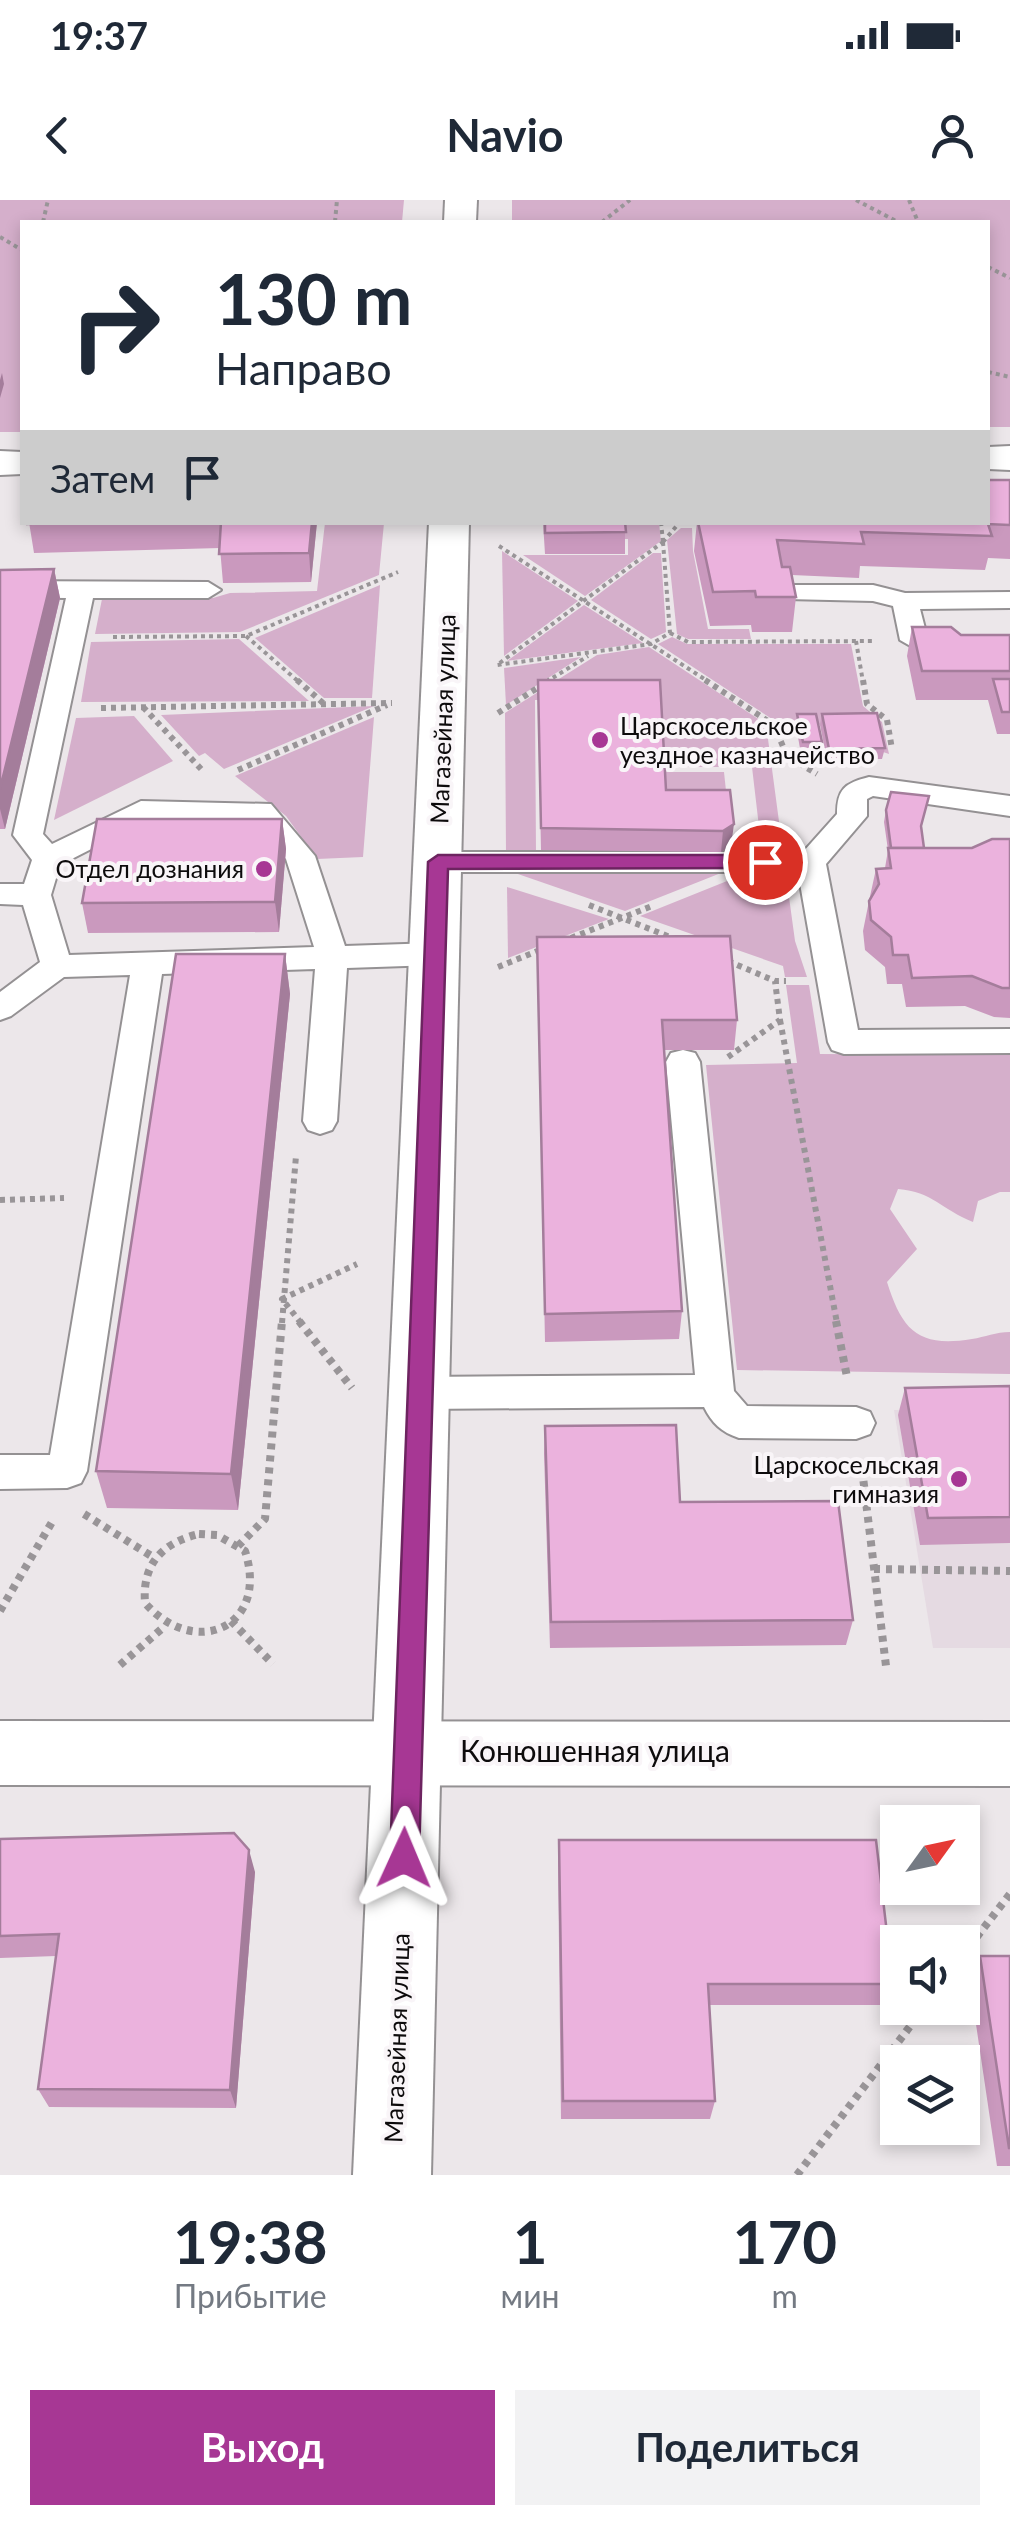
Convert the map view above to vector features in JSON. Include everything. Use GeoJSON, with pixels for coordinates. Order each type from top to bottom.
{"type":"FeatureCollection","features":[{"type":"Feature","properties":{"kind":"street","name":"Магазейная улица"},"geometry":{"type":"LineString","coordinates":[[392,2175],[438,862],[473,534]]}},
{"type":"Feature","properties":{"kind":"street","name":"Конюшенная улица"},"geometry":{"type":"LineString","coordinates":[[0,1753],[1010,1754]]}},
{"type":"Feature","properties":{"kind":"lane"},"geometry":{"type":"LineString","coordinates":[[0,589],[208,590]]}},
{"type":"Feature","properties":{"kind":"lane"},"geometry":{"type":"LineString","coordinates":[[47,859],[28,836],[81,590]]}},
{"type":"Feature","properties":{"kind":"lane"},"geometry":{"type":"LineString","coordinates":[[795,592],[873,593],[905,601],[1010,600]]}},
{"type":"Feature","properties":{"kind":"lane"},"geometry":{"type":"LineString","coordinates":[[905,601],[914,640]]}},
{"type":"Feature","properties":{"kind":"lane"},"geometry":{"type":"LineString","coordinates":[[438,862],[810,862],[852,816],[852,794],[870,786],[1010,806]]}},
{"type":"Feature","properties":{"kind":"lane"},"geometry":{"type":"LineString","coordinates":[[57,966],[36,895],[47,859],[141,811],[211,795],[261,811],[300,856],[332,954],[320,1121]]}},
{"type":"Feature","properties":{"kind":"lane"},"geometry":{"type":"LineString","coordinates":[[810,862],[844,1042],[1010,1041]]}},
{"type":"Feature","properties":{"kind":"lane"},"geometry":{"type":"LineString","coordinates":[[0,894],[36,895]]}},
{"type":"Feature","properties":{"kind":"lane"},"geometry":{"type":"LineString","coordinates":[[0,1008],[57,966],[332,954],[435,954]]}},
{"type":"Feature","properties":{"kind":"lane"},"geometry":{"type":"LineString","coordinates":[[0,1472],[67,1471],[148,964]]}},
{"type":"Feature","properties":{"kind":"lane"},"geometry":{"type":"LineString","coordinates":[[684,1074],[715,1392],[724,1410],[740,1422],[856,1423]]}},
{"type":"Feature","properties":{"kind":"lane"},"geometry":{"type":"LineString","coordinates":[[420,1393],[715,1392]]}},
{"type":"Feature","properties":{"kind":"path"},"geometry":{"type":"LineString","coordinates":[[605,220],[630,200]]}},
{"type":"Feature","properties":{"kind":"path"},"geometry":{"type":"LineString","coordinates":[[856,200],[894,220]]}},
{"type":"Feature","properties":{"kind":"path"},"geometry":{"type":"LineString","coordinates":[[661,525],[670,634]]}},
{"type":"Feature","properties":{"kind":"path"},"geometry":{"type":"LineString","coordinates":[[670,634],[650,644],[497,665],[663,542],[677,525]]}},
{"type":"Feature","properties":{"kind":"path"},"geometry":{"type":"LineString","coordinates":[[473,534],[584,600],[774,725],[787,756],[852,794]]}},
{"type":"Feature","properties":{"kind":"path"},"geometry":{"type":"LineString","coordinates":[[71,637],[246,636],[404,570]]}},
{"type":"Feature","properties":{"kind":"path"},"geometry":{"type":"LineString","coordinates":[[670,634],[688,642],[914,640]]}},
{"type":"Feature","properties":{"kind":"path"},"geometry":{"type":"LineString","coordinates":[[246,636],[324,704]]}},
{"type":"Feature","properties":{"kind":"path"},"geometry":{"type":"LineString","coordinates":[[856,641],[867,704],[887,720],[894,756],[912,793]]}},
{"type":"Feature","properties":{"kind":"path"},"geometry":{"type":"LineString","coordinates":[[498,713],[594,653]]}},
{"type":"Feature","properties":{"kind":"path"},"geometry":{"type":"LineString","coordinates":[[55,708],[392,703],[211,795],[143,707]]}},
{"type":"Feature","properties":{"kind":"path"},"geometry":{"type":"LineString","coordinates":[[570,938],[659,903]]}},
{"type":"Feature","properties":{"kind":"path"},"geometry":{"type":"LineString","coordinates":[[588,904],[691,945]]}},
{"type":"Feature","properties":{"kind":"path"},"geometry":{"type":"LineString","coordinates":[[498,967],[552,946]]}},
{"type":"Feature","properties":{"kind":"path"},"geometry":{"type":"LineString","coordinates":[[725,960],[776,981],[832,980]]}},
{"type":"Feature","properties":{"kind":"path"},"geometry":{"type":"LineString","coordinates":[[776,981],[780,1020],[856,1423],[886,1666]]}},
{"type":"Feature","properties":{"kind":"path"},"geometry":{"type":"LineString","coordinates":[[684,1074],[780,1020]]}},
{"type":"Feature","properties":{"kind":"path"},"geometry":{"type":"LineString","coordinates":[[238,1546],[265,1519],[298,1127],[320,1121]]}},
{"type":"Feature","properties":{"kind":"path"},"geometry":{"type":"LineString","coordinates":[[0,1200],[110,1197]]}},
{"type":"Feature","properties":{"kind":"path"},"geometry":{"type":"LineString","coordinates":[[282,1299],[356,1264]]}},
{"type":"Feature","properties":{"kind":"path"},"geometry":{"type":"LineString","coordinates":[[282,1299],[352,1388]]}},
{"type":"Feature","properties":{"kind":"path"},"geometry":{"type":"LineString","coordinates":[[67,1471],[86,1518],[153,1557]]}},
{"type":"Feature","properties":{"kind":"path"},"geometry":{"type":"LineString","coordinates":[[0,1612],[48,1524]]}},
{"type":"Feature","properties":{"kind":"path"},"geometry":{"type":"LineString","coordinates":[[199,1534],[217,1535],[238,1546],[252,1564],[255,1579],[244,1609],[231,1621],[198,1634],[164,1626],[145,1603],[142,1588],[153,1557],[166,1546],[199,1534]]}},
{"type":"Feature","properties":{"kind":"path"},"geometry":{"type":"LineString","coordinates":[[874,1568],[1010,1571]]}},
{"type":"Feature","properties":{"kind":"path"},"geometry":{"type":"LineString","coordinates":[[231,1621],[273,1664]]}},
{"type":"Feature","properties":{"kind":"path"},"geometry":{"type":"LineString","coordinates":[[120,1665],[164,1626]]}},
{"type":"Feature","properties":{"kind":"path"},"geometry":{"type":"LineString","coordinates":[[980,1933],[1010,1894]]}},
{"type":"Feature","properties":{"kind":"path"},"geometry":{"type":"LineString","coordinates":[[796,2175],[911,2025]]}},
{"type":"Feature","properties":{"kind":"shaded area"},"geometry":{"type":"Polygon","coordinates":[[[0,200],[404,200],[402,220],[20,220],[20,432],[0,432],[0,200]]]}},
{"type":"Feature","properties":{"kind":"shaded area"},"geometry":{"type":"Polygon","coordinates":[[[512,200],[1010,200],[1010,427],[990,427],[990,220],[512,220],[512,200]]]}},
{"type":"Feature","properties":{"kind":"shaded area"},"geometry":{"type":"Polygon","coordinates":[[[325,525],[384,525],[379,575],[240,632],[95,634],[102,599],[213,598],[230,593],[317,591],[325,525]]]}},
{"type":"Feature","properties":{"kind":"shaded area"},"geometry":{"type":"Polygon","coordinates":[[[613,525],[659,525],[661,541],[585,596],[523,555],[628,555],[628,539],[614,539],[613,525]]]}},
{"type":"Feature","properties":{"kind":"shaded area"},"geometry":{"type":"Polygon","coordinates":[[[681,528],[692,528],[708,629],[749,629],[751,639],[688,639],[677,634],[667,540],[681,528]]]}},
{"type":"Feature","properties":{"kind":"shaded area"},"geometry":{"type":"Polygon","coordinates":[[[502,551],[578,601],[504,656],[502,551]]]}},
{"type":"Feature","properties":{"kind":"shaded area"},"geometry":{"type":"Polygon","coordinates":[[[653,553],[661,553],[666,632],[651,639],[591,600],[653,553]]]}},
{"type":"Feature","properties":{"kind":"shaded area"},"geometry":{"type":"Polygon","coordinates":[[[380,585],[372,698],[324,698],[255,638],[380,585]]]}},
{"type":"Feature","properties":{"kind":"shaded area"},"geometry":{"type":"Polygon","coordinates":[[[584,605],[643,643],[507,661],[584,605]]]}},
{"type":"Feature","properties":{"kind":"shaded area"},"geometry":{"type":"Polygon","coordinates":[[[672,637],[687,644],[851,644],[863,706],[882,722],[889,754],[883,752],[876,724],[781,725],[658,644],[672,637]]]}},
{"type":"Feature","properties":{"kind":"shaded area"},"geometry":{"type":"Polygon","coordinates":[[[239,639],[309,701],[81,702],[91,642],[239,639]]]}},
{"type":"Feature","properties":{"kind":"shaded area"},"geometry":{"type":"Polygon","coordinates":[[[649,647],[766,724],[782,844],[761,844],[752,767],[666,767],[660,701],[535,700],[536,854],[506,852],[505,713],[597,655],[649,647]]]}},
{"type":"Feature","properties":{"kind":"shaded area"},"geometry":{"type":"Polygon","coordinates":[[[581,657],[506,705],[504,668],[581,657]]]}},
{"type":"Feature","properties":{"kind":"shaded area"},"geometry":{"type":"Polygon","coordinates":[[[374,706],[224,769],[205,753],[199,756],[161,715],[374,706]]]}},
{"type":"Feature","properties":{"kind":"shaded area"},"geometry":{"type":"Polygon","coordinates":[[[134,716],[173,761],[54,820],[76,718],[134,716]]]}},
{"type":"Feature","properties":{"kind":"shaded area"},"geometry":{"type":"Polygon","coordinates":[[[374,717],[363,857],[317,859],[286,816],[235,776],[374,717]]]}},
{"type":"Feature","properties":{"kind":"shaded area"},"geometry":{"type":"Polygon","coordinates":[[[665,772],[724,772],[728,810],[668,810],[665,772]]]}},
{"type":"Feature","properties":{"kind":"shaded area"},"geometry":{"type":"Polygon","coordinates":[[[515,873],[721,873],[625,911],[515,873]]]}},
{"type":"Feature","properties":{"kind":"shaded area"},"geometry":{"type":"Polygon","coordinates":[[[742,875],[786,875],[795,941],[807,977],[785,977],[783,966],[640,916],[742,875]]]}},
{"type":"Feature","properties":{"kind":"shaded area"},"geometry":{"type":"Polygon","coordinates":[[[507,887],[609,919],[508,958],[507,887]]]}},
{"type":"Feature","properties":{"kind":"shaded area"},"geometry":{"type":"Polygon","coordinates":[[[786,985],[809,985],[820,1054],[1010,1055],[1010,1192],[978,1201],[973,1222],[929,1197],[898,1189],[890,1209],[917,1249],[887,1282],[906,1324],[925,1338],[953,1341],[1010,1332],[1010,1374],[737,1370],[706,1065],[797,1063],[786,985]]]}},
{"type":"Feature","properties":{"kind":"shaded area"},"geometry":{"type":"Polygon","coordinates":[[[1010,1409],[1010,1648],[933,1648],[894,1410],[1010,1409]]]}},
{"type":"Feature","properties":{"kind":"building"},"geometry":{"type":"Polygon","coordinates":[[[990,480],[1010,480],[1010,525],[990,524],[990,480]]]}},
{"type":"Feature","properties":{"kind":"building"},"geometry":{"type":"Polygon","coordinates":[[[221,525],[312,525],[309,553],[219,554],[221,525]]]}},
{"type":"Feature","properties":{"kind":"building"},"geometry":{"type":"Polygon","coordinates":[[[545,525],[625,525],[626,532],[545,533],[545,525]]]}},
{"type":"Feature","properties":{"kind":"building"},"geometry":{"type":"Polygon","coordinates":[[[699,525],[988,525],[992,536],[861,532],[864,544],[777,540],[782,567],[790,567],[796,597],[756,597],[755,591],[713,592],[699,525]]]}},
{"type":"Feature","properties":{"kind":"building"},"geometry":{"type":"Polygon","coordinates":[[[54,569],[0,789],[0,570],[54,569]]]}},
{"type":"Feature","properties":{"kind":"building"},"geometry":{"type":"Polygon","coordinates":[[[912,627],[951,627],[961,635],[1010,635],[1010,671],[922,671],[912,627]]]}},
{"type":"Feature","properties":{"kind":"building"},"geometry":{"type":"Polygon","coordinates":[[[993,679],[1010,679],[1010,712],[1002,712],[993,679]]]}},
{"type":"Feature","properties":{"kind":"building"},"geometry":{"type":"Polygon","coordinates":[[[538,680],[660,680],[666,790],[730,790],[734,824],[723,831],[541,828],[538,680]]]}},
{"type":"Feature","properties":{"kind":"building"},"geometry":{"type":"Polygon","coordinates":[[[877,713],[885,748],[829,749],[822,714],[877,713]]]}},
{"type":"Feature","properties":{"kind":"building"},"geometry":{"type":"Polygon","coordinates":[[[797,714],[816,714],[822,742],[803,742],[797,714]]]}},
{"type":"Feature","properties":{"kind":"building"},"geometry":{"type":"Polygon","coordinates":[[[891,792],[929,796],[921,826],[924,848],[891,848],[886,810],[891,792]]]}},
{"type":"Feature","properties":{"kind":"building"},"geometry":{"type":"Polygon","coordinates":[[[97,819],[282,819],[275,902],[82,903],[97,819]]]}},
{"type":"Feature","properties":{"kind":"building"},"geometry":{"type":"Polygon","coordinates":[[[992,839],[1010,839],[1010,988],[972,976],[912,978],[908,955],[893,955],[891,937],[871,920],[869,901],[879,884],[876,869],[891,868],[888,848],[972,848],[992,839]]]}},
{"type":"Feature","properties":{"kind":"building"},"geometry":{"type":"Polygon","coordinates":[[[730,936],[737,1020],[662,1020],[682,1311],[545,1314],[537,937],[730,936]]]}},
{"type":"Feature","properties":{"kind":"building"},"geometry":{"type":"Polygon","coordinates":[[[176,954],[285,954],[231,1474],[96,1471],[176,954]]]}},
{"type":"Feature","properties":{"kind":"building","name":"Царскосельская гимназия"},"geometry":{"type":"Polygon","coordinates":[[[1010,1386],[1010,1517],[928,1518],[905,1388],[1010,1386]]]}},
{"type":"Feature","properties":{"kind":"building"},"geometry":{"type":"Polygon","coordinates":[[[676,1425],[680,1502],[838,1501],[853,1620],[551,1622],[545,1426],[676,1425]]]}},
{"type":"Feature","properties":{"kind":"building"},"geometry":{"type":"Polygon","coordinates":[[[234,1833],[249,1850],[230,2090],[38,2089],[59,1934],[0,1936],[0,1839],[234,1833]]]}},
{"type":"Feature","properties":{"kind":"building"},"geometry":{"type":"Polygon","coordinates":[[[559,1840],[876,1840],[880,1905],[884,1905],[886,1925],[880,1925],[880,1984],[708,1984],[715,2101],[563,2101],[559,1840]]]}},
{"type":"Feature","properties":{"kind":"building"},"geometry":{"type":"Polygon","coordinates":[[[980,1956],[1010,1956],[1009,2148],[980,1956]]]}},
{"type":"Feature","properties":{"kind":"place","name":"Царскосельское уездное казначейство"},"geometry":{"type":"Point","coordinates":[600,740]}},
{"type":"Feature","properties":{"kind":"place","name":"Отдел дознания"},"geometry":{"type":"Point","coordinates":[264,869]}},
{"type":"Feature","properties":{"kind":"place","name":"Царскосельская гимназия"},"geometry":{"type":"Point","coordinates":[959,1479]}},
{"type":"Feature","properties":{"kind":"route"},"geometry":{"type":"LineString","coordinates":[[404,1858],[438,862],[765,862]]}}]}
